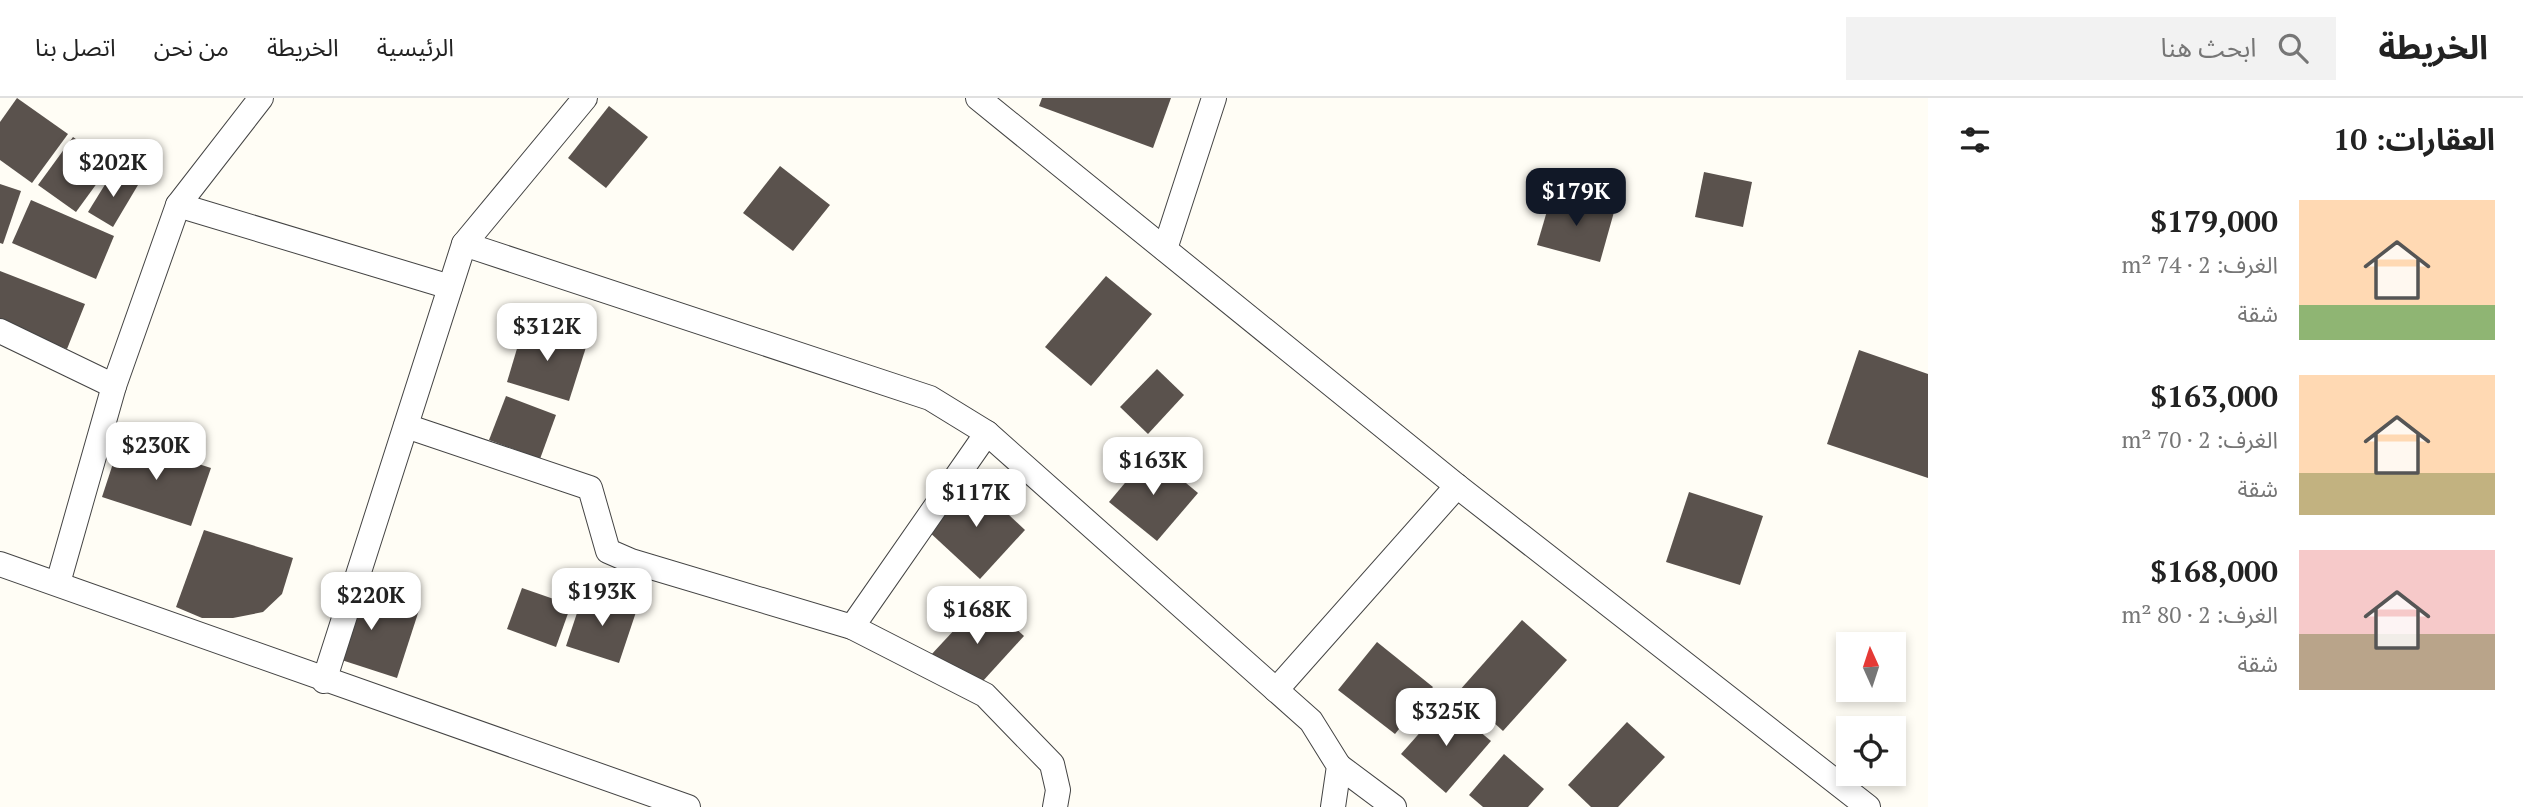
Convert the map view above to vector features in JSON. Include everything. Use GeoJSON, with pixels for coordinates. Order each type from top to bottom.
{"type":"FeatureCollection","features":[{"type":"Feature","properties":{"kind":"street"},"geometry":{"type":"LineString","coordinates":[[58,583],[114,386],[178,205],[261,98]]}},
{"type":"Feature","properties":{"kind":"street"},"geometry":{"type":"LineString","coordinates":[[324,681],[464,244],[585,98]]}},
{"type":"Feature","properties":{"kind":"street"},"geometry":{"type":"LineString","coordinates":[[978,98],[1457,486],[1868,807]]}},
{"type":"Feature","properties":{"kind":"street"},"geometry":{"type":"LineString","coordinates":[[1165,249],[1214,98]]}},
{"type":"Feature","properties":{"kind":"street"},"geometry":{"type":"LineString","coordinates":[[178,205],[450,287]]}},
{"type":"Feature","properties":{"kind":"street"},"geometry":{"type":"LineString","coordinates":[[464,244],[930,398],[987,433],[1311,721],[1339,766],[1394,807]]}},
{"type":"Feature","properties":{"kind":"street"},"geometry":{"type":"LineString","coordinates":[[0,331],[114,386]]}},
{"type":"Feature","properties":{"kind":"street"},"geometry":{"type":"LineString","coordinates":[[406,426],[590,488],[608,551],[631,561],[852,627],[985,695],[1052,764],[1058,790],[1055,807]]}},
{"type":"Feature","properties":{"kind":"street"},"geometry":{"type":"LineString","coordinates":[[852,627],[987,433]]}},
{"type":"Feature","properties":{"kind":"street"},"geometry":{"type":"LineString","coordinates":[[1276,690],[1457,486]]}},
{"type":"Feature","properties":{"kind":"street"},"geometry":{"type":"LineString","coordinates":[[0,565],[58,583],[324,681],[688,807]]}},
{"type":"Feature","properties":{"kind":"street"},"geometry":{"type":"LineString","coordinates":[[1333,807],[1339,766]]}},
{"type":"Feature","properties":{"kind":"building"},"geometry":{"type":"Polygon","coordinates":[[[17,98],[68,134],[32,183],[0,160],[0,122],[17,98]]]}},
{"type":"Feature","properties":{"kind":"building"},"geometry":{"type":"Polygon","coordinates":[[[1042,98],[1171,98],[1153,148],[1039,106],[1042,98]]]}},
{"type":"Feature","properties":{"kind":"building"},"geometry":{"type":"Polygon","coordinates":[[[609,106],[648,137],[606,188],[568,158],[609,106]]]}},
{"type":"Feature","properties":{"kind":"building"},"geometry":{"type":"Polygon","coordinates":[[[73,137],[111,164],[76,212],[38,185],[73,137]]]}},
{"type":"Feature","properties":{"kind":"building"},"geometry":{"type":"Polygon","coordinates":[[[780,166],[830,205],[793,251],[743,213],[780,166]]]}},
{"type":"Feature","properties":{"kind":"building"},"geometry":{"type":"Polygon","coordinates":[[[114,170],[138,185],[113,227],[88,212],[114,170]]]}},
{"type":"Feature","properties":{"kind":"building"},"geometry":{"type":"Polygon","coordinates":[[[1704,172],[1752,182],[1743,227],[1695,217],[1704,172]]]}},
{"type":"Feature","properties":{"kind":"building"},"geometry":{"type":"Polygon","coordinates":[[[0,184],[21,191],[3,244],[0,243],[0,184]]]}},
{"type":"Feature","properties":{"kind":"building"},"geometry":{"type":"Polygon","coordinates":[[[1552,194],[1614,212],[1600,262],[1537,245],[1552,194]]]}},
{"type":"Feature","properties":{"kind":"building"},"geometry":{"type":"Polygon","coordinates":[[[31,200],[114,236],[96,279],[12,243],[31,200]]]}},
{"type":"Feature","properties":{"kind":"building"},"geometry":{"type":"Polygon","coordinates":[[[0,271],[85,304],[67,349],[0,323],[0,271]]]}},
{"type":"Feature","properties":{"kind":"building"},"geometry":{"type":"Polygon","coordinates":[[[1106,276],[1152,314],[1091,386],[1045,347],[1106,276]]]}},
{"type":"Feature","properties":{"kind":"building"},"geometry":{"type":"Polygon","coordinates":[[[524,325],[587,344],[569,401],[507,382],[524,325]]]}},
{"type":"Feature","properties":{"kind":"building"},"geometry":{"type":"Polygon","coordinates":[[[1859,350],[1928,374],[1928,478],[1827,444],[1859,350]]]}},
{"type":"Feature","properties":{"kind":"building"},"geometry":{"type":"Polygon","coordinates":[[[1157,369],[1184,395],[1148,434],[1120,407],[1157,369]]]}},
{"type":"Feature","properties":{"kind":"building"},"geometry":{"type":"Polygon","coordinates":[[[506,396],[556,415],[540,459],[489,440],[506,396]]]}},
{"type":"Feature","properties":{"kind":"building"},"geometry":{"type":"Polygon","coordinates":[[[121,439],[211,468],[191,526],[102,497],[121,439]]]}},
{"type":"Feature","properties":{"kind":"building"},"geometry":{"type":"Polygon","coordinates":[[[1150,453],[1198,493],[1157,541],[1109,502],[1150,453]]]}},
{"type":"Feature","properties":{"kind":"building"},"geometry":{"type":"Polygon","coordinates":[[[972,480],[1025,530],[980,579],[926,529],[972,480]]]}},
{"type":"Feature","properties":{"kind":"building"},"geometry":{"type":"Polygon","coordinates":[[[1689,492],[1763,516],[1740,585],[1666,562],[1689,492]]]}},
{"type":"Feature","properties":{"kind":"building"},"geometry":{"type":"Polygon","coordinates":[[[204,530],[293,558],[282,594],[263,612],[233,618],[202,618],[176,607],[204,530]]]}},
{"type":"Feature","properties":{"kind":"building"},"geometry":{"type":"Polygon","coordinates":[[[345,586],[419,610],[397,678],[323,654],[345,586]]]}},
{"type":"Feature","properties":{"kind":"building"},"geometry":{"type":"Polygon","coordinates":[[[522,588],[571,605],[556,647],[507,629],[522,588]]]}},
{"type":"Feature","properties":{"kind":"building"},"geometry":{"type":"Polygon","coordinates":[[[584,592],[637,609],[619,663],[566,646],[584,592]]]}},
{"type":"Feature","properties":{"kind":"building"},"geometry":{"type":"Polygon","coordinates":[[[983,599],[1024,636],[972,693],[930,656],[983,599]]]}},
{"type":"Feature","properties":{"kind":"building"},"geometry":{"type":"Polygon","coordinates":[[[1522,620],[1567,660],[1503,731],[1459,691],[1522,620]]]}},
{"type":"Feature","properties":{"kind":"building"},"geometry":{"type":"Polygon","coordinates":[[[1377,642],[1433,687],[1395,734],[1338,690],[1377,642]]]}},
{"type":"Feature","properties":{"kind":"building"},"geometry":{"type":"Polygon","coordinates":[[[1446,703],[1491,741],[1446,793],[1401,754],[1446,703]]]}},
{"type":"Feature","properties":{"kind":"building"},"geometry":{"type":"Polygon","coordinates":[[[1627,722],[1665,757],[1618,807],[1591,807],[1568,785],[1627,722]]]}},
{"type":"Feature","properties":{"kind":"building"},"geometry":{"type":"Polygon","coordinates":[[[1504,754],[1544,789],[1528,807],[1483,807],[1469,795],[1504,754]]]}}]}
